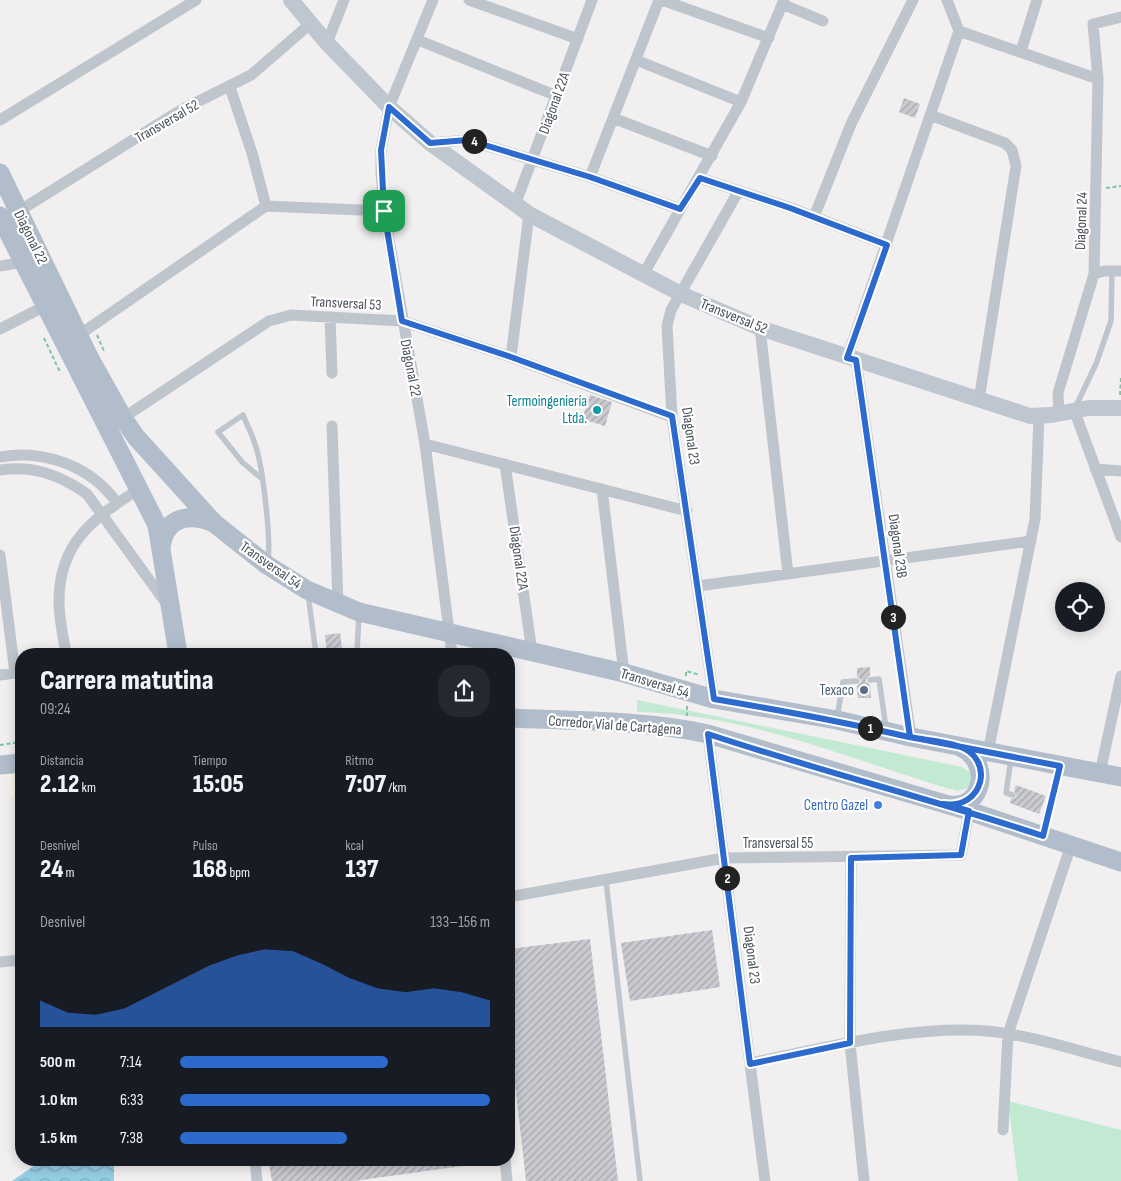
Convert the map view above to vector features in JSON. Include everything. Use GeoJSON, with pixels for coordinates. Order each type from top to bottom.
{"type":"FeatureCollection","features":[{"type":"Feature","properties":{"kind":"main road","name":"Diagonal 22"},"geometry":{"type":"LineString","coordinates":[[0,173],[79,335],[123,418],[152,456],[214,523]]}},
{"type":"Feature","properties":{"kind":"main road","name":"Diagonal 22"},"geometry":{"type":"LineString","coordinates":[[0,216],[157,525],[177,648]]}},
{"type":"Feature","properties":{"kind":"main road"},"geometry":{"type":"LineString","coordinates":[[139,490],[150,479],[153,471],[152,456]]}},
{"type":"Feature","properties":{"kind":"main road"},"geometry":{"type":"LineString","coordinates":[[160,549],[164,534],[174,522],[194,517],[214,523]]}},
{"type":"Feature","properties":{"kind":"main road","name":"Transversal 54"},"geometry":{"type":"LineString","coordinates":[[214,523],[267,566],[307,590],[338,604],[359,612],[514,648]]}},
{"type":"Feature","properties":{"kind":"main road","name":"Transversal 54"},"geometry":{"type":"LineString","coordinates":[[515,648],[624,673],[714,699],[837,720],[910,737],[1121,777]]}},
{"type":"Feature","properties":{"kind":"main road","name":"Corredor Vial de Cartagena"},"geometry":{"type":"LineString","coordinates":[[515,718],[688,729],[969,811],[1121,862]]}},
{"type":"Feature","properties":{"kind":"main road"},"geometry":{"type":"LineString","coordinates":[[943,804],[961,804],[970,799],[980,784],[981,775],[975,757],[968,750],[958,746]]}},
{"type":"Feature","properties":{"kind":"main road"},"geometry":{"type":"LineString","coordinates":[[0,753],[15,751]]}},
{"type":"Feature","properties":{"kind":"main road"},"geometry":{"type":"LineString","coordinates":[[0,765],[15,764]]}},
{"type":"Feature","properties":{"kind":"street"},"geometry":{"type":"LineString","coordinates":[[0,120],[196,0]]}},
{"type":"Feature","properties":{"kind":"street"},"geometry":{"type":"LineString","coordinates":[[291,0],[327,43],[389,107]]}},
{"type":"Feature","properties":{"kind":"street"},"geometry":{"type":"LineString","coordinates":[[327,43],[344,0]]}},
{"type":"Feature","properties":{"kind":"street","name":"Diagonal 22"},"geometry":{"type":"LineString","coordinates":[[433,0],[389,107],[381,150],[384,211],[425,444],[451,648]]}},
{"type":"Feature","properties":{"kind":"street"},"geometry":{"type":"LineString","coordinates":[[469,0],[578,39]]}},
{"type":"Feature","properties":{"kind":"street","name":"Diagonal 22A"},"geometry":{"type":"LineString","coordinates":[[515,205],[534,159],[592,0]]}},
{"type":"Feature","properties":{"kind":"street"},"geometry":{"type":"LineString","coordinates":[[590,177],[661,0],[769,38]]}},
{"type":"Feature","properties":{"kind":"street"},"geometry":{"type":"LineString","coordinates":[[814,217],[851,124],[914,0]]}},
{"type":"Feature","properties":{"kind":"street"},"geometry":{"type":"LineString","coordinates":[[947,0],[959,31],[1098,79]]}},
{"type":"Feature","properties":{"kind":"street"},"geometry":{"type":"LineString","coordinates":[[1021,51],[1037,0]]}},
{"type":"Feature","properties":{"kind":"street"},"geometry":{"type":"LineString","coordinates":[[643,275],[742,102],[783,2],[823,21]]}},
{"type":"Feature","properties":{"kind":"street","name":"Diagonal 24"},"geometry":{"type":"LineString","coordinates":[[1066,412],[1058,394],[1094,274],[1098,79],[1093,24],[1121,17]]}},
{"type":"Feature","properties":{"kind":"street","name":"Transversal 52"},"geometry":{"type":"LineString","coordinates":[[19,211],[181,110],[230,87],[267,63],[310,24]]}},
{"type":"Feature","properties":{"kind":"street","name":"Diagonal 23B"},"geometry":{"type":"LineString","coordinates":[[910,737],[885,561],[852,359],[887,245],[959,31]]}},
{"type":"Feature","properties":{"kind":"street"},"geometry":{"type":"LineString","coordinates":[[418,40],[557,96]]}},
{"type":"Feature","properties":{"kind":"street"},"geometry":{"type":"LineString","coordinates":[[636,60],[742,102]]}},
{"type":"Feature","properties":{"kind":"street"},"geometry":{"type":"LineString","coordinates":[[230,87],[252,153],[266,206]]}},
{"type":"Feature","properties":{"kind":"street","name":"Transversal 52"},"geometry":{"type":"LineString","coordinates":[[389,107],[430,143],[529,214],[681,294],[760,328],[979,400],[1039,416],[1121,408]]}},
{"type":"Feature","properties":{"kind":"street"},"geometry":{"type":"LineString","coordinates":[[930,115],[1005,143],[1012,150],[1016,166],[979,400]]}},
{"type":"Feature","properties":{"kind":"street"},"geometry":{"type":"LineString","coordinates":[[613,118],[712,156]]}},
{"type":"Feature","properties":{"kind":"street"},"geometry":{"type":"LineString","coordinates":[[430,143],[468,140],[590,177],[680,209]]}},
{"type":"Feature","properties":{"kind":"street"},"geometry":{"type":"LineString","coordinates":[[700,178],[814,217],[887,245]]}},
{"type":"Feature","properties":{"kind":"street","name":"Diagonal 23"},"geometry":{"type":"LineString","coordinates":[[714,699],[672,416],[667,326],[671,310],[738,192]]}},
{"type":"Feature","properties":{"kind":"street"},"geometry":{"type":"LineString","coordinates":[[79,335],[266,206],[384,211]]}},
{"type":"Feature","properties":{"kind":"street"},"geometry":{"type":"LineString","coordinates":[[511,357],[529,214]]}},
{"type":"Feature","properties":{"kind":"street"},"geometry":{"type":"LineString","coordinates":[[0,266],[25,262]]}},
{"type":"Feature","properties":{"kind":"street"},"geometry":{"type":"LineString","coordinates":[[1094,274],[1117,270]]}},
{"type":"Feature","properties":{"kind":"street"},"geometry":{"type":"LineString","coordinates":[[0,328],[46,306]]}},
{"type":"Feature","properties":{"kind":"street","name":"Transversal 53"},"geometry":{"type":"LineString","coordinates":[[123,418],[269,321],[291,315],[402,321],[511,357],[672,416]]}},
{"type":"Feature","properties":{"kind":"street"},"geometry":{"type":"LineString","coordinates":[[330,317],[332,373]]}},
{"type":"Feature","properties":{"kind":"street"},"geometry":{"type":"LineString","coordinates":[[760,328],[788,574]]}},
{"type":"Feature","properties":{"kind":"street"},"geometry":{"type":"LineString","coordinates":[[1066,412],[1095,469],[1121,537]]}},
{"type":"Feature","properties":{"kind":"street"},"geometry":{"type":"LineString","coordinates":[[988,752],[1031,541],[1038,492],[1039,416]]}},
{"type":"Feature","properties":{"kind":"street"},"geometry":{"type":"LineString","coordinates":[[332,426],[338,604]]}},
{"type":"Feature","properties":{"kind":"street"},"geometry":{"type":"LineString","coordinates":[[425,444],[687,512]]}},
{"type":"Feature","properties":{"kind":"street"},"geometry":{"type":"LineString","coordinates":[[0,457],[29,455],[62,461],[95,480],[117,503]]}},
{"type":"Feature","properties":{"kind":"street","name":"Diagonal 22A"},"geometry":{"type":"LineString","coordinates":[[505,464],[532,652]]}},
{"type":"Feature","properties":{"kind":"street"},"geometry":{"type":"LineString","coordinates":[[0,470],[13,468],[47,472],[71,483],[87,494],[170,610]]}},
{"type":"Feature","properties":{"kind":"street"},"geometry":{"type":"LineString","coordinates":[[1095,469],[1121,472]]}},
{"type":"Feature","properties":{"kind":"street"},"geometry":{"type":"LineString","coordinates":[[602,489],[624,673]]}},
{"type":"Feature","properties":{"kind":"street"},"geometry":{"type":"LineString","coordinates":[[65,648],[59,601],[61,576],[72,547],[81,533],[102,513],[139,490]]}},
{"type":"Feature","properties":{"kind":"street"},"geometry":{"type":"LineString","coordinates":[[698,586],[1031,541]]}},
{"type":"Feature","properties":{"kind":"street"},"geometry":{"type":"LineString","coordinates":[[0,555],[1,574],[15,666]]}},
{"type":"Feature","properties":{"kind":"street"},"geometry":{"type":"LineString","coordinates":[[0,675],[15,673]]}},
{"type":"Feature","properties":{"kind":"street"},"geometry":{"type":"LineString","coordinates":[[1100,773],[1121,676]]}},
{"type":"Feature","properties":{"kind":"street","name":"Diagonal 23"},"geometry":{"type":"LineString","coordinates":[[708,734],[765,1181]]}},
{"type":"Feature","properties":{"kind":"street","name":"Transversal 55"},"geometry":{"type":"LineString","coordinates":[[515,896],[606,881],[724,858],[851,858],[961,855],[969,811]]}},
{"type":"Feature","properties":{"kind":"street"},"geometry":{"type":"LineString","coordinates":[[1003,1130],[1008,1034],[1072,846]]}},
{"type":"Feature","properties":{"kind":"street"},"geometry":{"type":"LineString","coordinates":[[851,858],[850,1043],[864,1181]]}},
{"type":"Feature","properties":{"kind":"street"},"geometry":{"type":"LineString","coordinates":[[0,962],[15,961]]}},
{"type":"Feature","properties":{"kind":"street"},"geometry":{"type":"LineString","coordinates":[[750,1064],[850,1043],[924,1033],[985,1031],[1008,1034],[1121,1062]]}},
{"type":"Feature","properties":{"kind":"street"},"geometry":{"type":"LineString","coordinates":[[256,1166],[257,1181]]}},
{"type":"Feature","properties":{"kind":"street"},"geometry":{"type":"LineString","coordinates":[[506,1166],[507,1181]]}},
{"type":"Feature","properties":{"kind":"lane"},"geometry":{"type":"LineString","coordinates":[[1066,412],[1096,364],[1110,321],[1117,270]]}},
{"type":"Feature","properties":{"kind":"lane"},"geometry":{"type":"LineString","coordinates":[[261,478],[242,462],[218,432],[242,415],[256,446],[261,478],[270,547],[267,566]]}},
{"type":"Feature","properties":{"kind":"lane"},"geometry":{"type":"LineString","coordinates":[[307,590],[315,648]]}},
{"type":"Feature","properties":{"kind":"lane"},"geometry":{"type":"LineString","coordinates":[[357,648],[359,612]]}},
{"type":"Feature","properties":{"kind":"lane"},"geometry":{"type":"LineString","coordinates":[[870,680],[879,679],[886,731]]}},
{"type":"Feature","properties":{"kind":"lane"},"geometry":{"type":"LineString","coordinates":[[837,720],[843,682],[857,681]]}},
{"type":"Feature","properties":{"kind":"lane"},"geometry":{"type":"LineString","coordinates":[[1012,756],[1006,793],[1013,795]]}},
{"type":"Feature","properties":{"kind":"lane"},"geometry":{"type":"LineString","coordinates":[[1043,836],[1060,766]]}},
{"type":"Feature","properties":{"kind":"lane"},"geometry":{"type":"LineString","coordinates":[[1042,805],[1049,807]]}},
{"type":"Feature","properties":{"kind":"lane"},"geometry":{"type":"LineString","coordinates":[[606,881],[640,1181]]}},
{"type":"Feature","properties":{"kind":"path"},"geometry":{"type":"LineString","coordinates":[[1096,189],[1121,186]]}},
{"type":"Feature","properties":{"kind":"path"},"geometry":{"type":"LineString","coordinates":[[1120,390],[1121,378]]}},
{"type":"Feature","properties":{"kind":"path"},"geometry":{"type":"LineString","coordinates":[[0,745],[15,743]]}},
{"type":"Feature","properties":{"kind":"shaded area"},"geometry":{"type":"Polygon","coordinates":[[[15,772],[15,798],[11,796],[7,773],[15,772]]]}},
{"type":"Feature","properties":{"kind":"green space"},"geometry":{"type":"Polygon","coordinates":[[[637,700],[962,767],[970,772],[971,784],[968,788],[957,791],[839,753],[759,730],[678,714],[637,712],[637,700]]]}},
{"type":"Feature","properties":{"kind":"green space"},"geometry":{"type":"Polygon","coordinates":[[[1008,1101],[1121,1130],[1121,1181],[1018,1181],[1008,1101]]]}},
{"type":"Feature","properties":{"kind":"water"},"geometry":{"type":"Polygon","coordinates":[[[34,1166],[114,1166],[114,1181],[12,1181],[34,1166]]]}},
{"type":"Feature","properties":{"kind":"building"},"geometry":{"type":"Polygon","coordinates":[[[904,98],[920,104],[915,118],[899,112],[904,98]]]}},
{"type":"Feature","properties":{"kind":"building","name":"Termoingeniería Ltda."},"geometry":{"type":"Polygon","coordinates":[[[590,395],[612,402],[605,426],[582,419],[590,395]]]}},
{"type":"Feature","properties":{"kind":"building"},"geometry":{"type":"Polygon","coordinates":[[[340,633],[342,648],[326,648],[325,635],[340,633]]]}},
{"type":"Feature","properties":{"kind":"building","name":"Texaco"},"geometry":{"type":"Polygon","coordinates":[[[870,667],[870,675],[865,680],[870,685],[871,698],[858,698],[857,686],[862,681],[857,676],[857,668],[870,667]]]}},
{"type":"Feature","properties":{"kind":"building"},"geometry":{"type":"Polygon","coordinates":[[[1016,785],[1046,796],[1039,814],[1010,803],[1011,799],[1017,797],[1014,790],[1016,785]]]}},
{"type":"Feature","properties":{"kind":"building"},"geometry":{"type":"Polygon","coordinates":[[[712,930],[720,987],[630,1001],[621,943],[712,930]]]}},
{"type":"Feature","properties":{"kind":"building"},"geometry":{"type":"Polygon","coordinates":[[[590,939],[618,1181],[526,1181],[515,1083],[515,948],[590,939]]]}},
{"type":"Feature","properties":{"kind":"building"},"geometry":{"type":"Polygon","coordinates":[[[269,1166],[463,1166],[354,1181],[272,1181],[269,1166]]]}},
{"type":"Feature","properties":{"kind":"place","name":"Termoingeniería Ltda."},"geometry":{"type":"Point","coordinates":[597,410]}},
{"type":"Feature","properties":{"kind":"place","name":"Texaco"},"geometry":{"type":"Point","coordinates":[864,690]}},
{"type":"Feature","properties":{"kind":"place","name":"Centro Gazel"},"geometry":{"type":"Point","coordinates":[878,805]}},
{"type":"Feature","properties":{"kind":"route"},"geometry":{"type":"LineString","coordinates":[[384,211],[380,172],[381,150],[389,107],[430,143],[468,140],[590,177],[680,209],[700,178],[790,208],[887,245],[847,358],[856,360],[910,737],[958,746],[1060,766],[1043,836],[969,811],[943,804],[874,785],[708,734],[750,1064],[850,1043],[851,858],[961,855],[969,811],[943,804],[954,806],[961,804],[970,799],[976,792],[980,784],[981,775],[980,766],[975,757],[968,750],[958,746],[910,737],[837,720],[714,699],[672,416],[511,357],[402,321],[384,211]]}}]}
